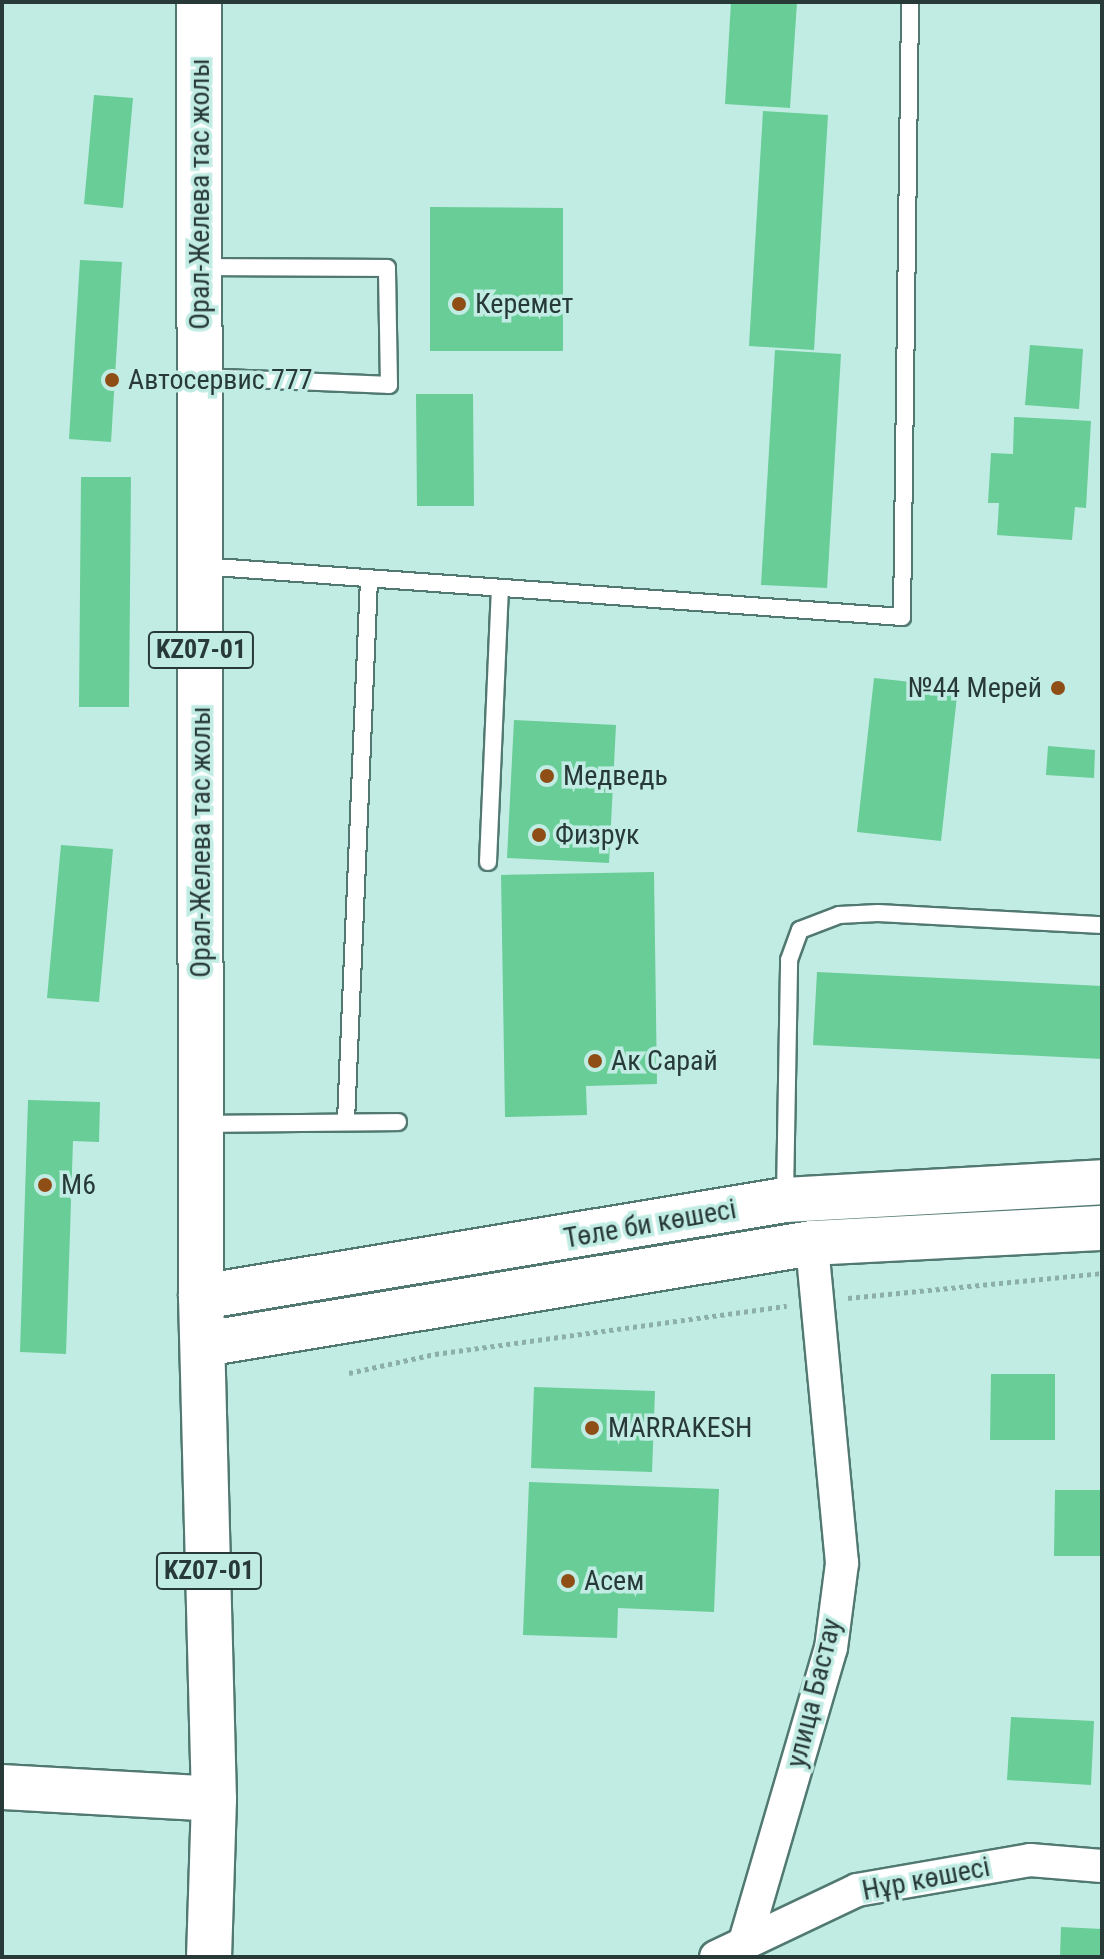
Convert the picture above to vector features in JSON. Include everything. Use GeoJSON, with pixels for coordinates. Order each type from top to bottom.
{"type":"FeatureCollection","features":[{"type":"Feature","properties":{"kind":"main road","name":"Орал-Желева тас жолы"},"geometry":{"type":"LineString","coordinates":[[199,2],[201,1297],[204,1344]]}},
{"type":"Feature","properties":{"kind":"main road","name":"Төле би көшесі"},"geometry":{"type":"LineString","coordinates":[[201,1297],[785,1200],[1102,1182]]}},
{"type":"Feature","properties":{"kind":"main road","name":"Төле би көшесі"},"geometry":{"type":"LineString","coordinates":[[204,1344],[812,1243],[1102,1228]]}},
{"type":"Feature","properties":{"kind":"main road","name":"KZ07-01"},"geometry":{"type":"LineString","coordinates":[[204,1344],[214,1799],[209,1957]]}},
{"type":"Feature","properties":{"kind":"main road"},"geometry":{"type":"LineString","coordinates":[[2,1787],[214,1799]]}},
{"type":"Feature","properties":{"kind":"street","name":"улица Бастау"},"geometry":{"type":"LineString","coordinates":[[730,1951],[831,1648],[842,1563],[820,1301],[812,1243]]}},
{"type":"Feature","properties":{"kind":"street","name":"Нұр көшесі"},"geometry":{"type":"LineString","coordinates":[[730,1951],[857,1890],[1030,1860],[1102,1866]]}},
{"type":"Feature","properties":{"kind":"lane"},"geometry":{"type":"LineString","coordinates":[[200,566],[902,617],[910,2]]}},
{"type":"Feature","properties":{"kind":"lane"},"geometry":{"type":"LineString","coordinates":[[200,267],[387,268],[389,385],[200,377]]}},
{"type":"Feature","properties":{"kind":"lane"},"geometry":{"type":"LineString","coordinates":[[346,1121],[369,580]]}},
{"type":"Feature","properties":{"kind":"lane"},"geometry":{"type":"LineString","coordinates":[[488,862],[500,588]]}},
{"type":"Feature","properties":{"kind":"lane"},"geometry":{"type":"LineString","coordinates":[[785,1200],[789,960],[800,930],[839,915],[878,913],[1102,925]]}},
{"type":"Feature","properties":{"kind":"lane"},"geometry":{"type":"LineString","coordinates":[[201,1124],[398,1122]]}},
{"type":"Feature","properties":{"kind":"path"},"geometry":{"type":"LineString","coordinates":[[349,1373],[435,1354],[820,1301],[1102,1273]]}},
{"type":"Feature","properties":{"kind":"green space"},"geometry":{"type":"Polygon","coordinates":[[[1102,1200],[1102,1208],[572,1263],[571,1255],[809,1217],[1102,1200]]]}},
{"type":"Feature","properties":{"kind":"building"},"geometry":{"type":"Polygon","coordinates":[[[731,2],[797,2],[790,108],[725,104],[731,2]]]}},
{"type":"Feature","properties":{"kind":"building"},"geometry":{"type":"Polygon","coordinates":[[[94,95],[133,98],[123,208],[84,204],[94,95]]]}},
{"type":"Feature","properties":{"kind":"building"},"geometry":{"type":"Polygon","coordinates":[[[763,111],[828,115],[814,350],[749,346],[763,111]]]}},
{"type":"Feature","properties":{"kind":"building"},"geometry":{"type":"Polygon","coordinates":[[[430,207],[563,208],[563,351],[430,351],[430,207]]]}},
{"type":"Feature","properties":{"kind":"building"},"geometry":{"type":"Polygon","coordinates":[[[80,260],[122,262],[111,442],[69,439],[80,260]]]}},
{"type":"Feature","properties":{"kind":"building"},"geometry":{"type":"Polygon","coordinates":[[[1030,345],[1083,349],[1079,409],[1025,405],[1030,345]]]}},
{"type":"Feature","properties":{"kind":"building"},"geometry":{"type":"Polygon","coordinates":[[[775,350],[841,354],[827,588],[761,585],[775,350]]]}},
{"type":"Feature","properties":{"kind":"building"},"geometry":{"type":"Polygon","coordinates":[[[416,394],[473,394],[474,506],[417,506],[416,394]]]}},
{"type":"Feature","properties":{"kind":"building"},"geometry":{"type":"Polygon","coordinates":[[[1014,417],[1091,421],[1086,508],[1075,507],[1072,540],[997,535],[999,503],[988,503],[991,453],[1013,454],[1014,417]]]}},
{"type":"Feature","properties":{"kind":"building"},"geometry":{"type":"Polygon","coordinates":[[[81,477],[131,477],[129,707],[79,707],[81,477]]]}},
{"type":"Feature","properties":{"kind":"building"},"geometry":{"type":"Polygon","coordinates":[[[874,678],[958,687],[941,841],[857,832],[874,678]]]}},
{"type":"Feature","properties":{"kind":"building","name":"Медведь"},"geometry":{"type":"Polygon","coordinates":[[[514,720],[616,725],[609,863],[507,858],[514,720]]]}},
{"type":"Feature","properties":{"kind":"building"},"geometry":{"type":"Polygon","coordinates":[[[1048,746],[1095,750],[1094,778],[1046,775],[1048,746]]]}},
{"type":"Feature","properties":{"kind":"building"},"geometry":{"type":"Polygon","coordinates":[[[61,845],[113,849],[99,1002],[47,998],[61,845]]]}},
{"type":"Feature","properties":{"kind":"building"},"geometry":{"type":"Polygon","coordinates":[[[654,872],[657,1084],[586,1086],[587,1115],[505,1117],[501,875],[654,872]]]}},
{"type":"Feature","properties":{"kind":"building"},"geometry":{"type":"Polygon","coordinates":[[[817,972],[1102,986],[1102,1059],[813,1045],[817,972]]]}},
{"type":"Feature","properties":{"kind":"building"},"geometry":{"type":"Polygon","coordinates":[[[28,1100],[100,1102],[99,1142],[73,1141],[66,1354],[20,1352],[28,1100]]]}},
{"type":"Feature","properties":{"kind":"building"},"geometry":{"type":"Polygon","coordinates":[[[991,1374],[1055,1374],[1055,1440],[990,1440],[991,1374]]]}},
{"type":"Feature","properties":{"kind":"building"},"geometry":{"type":"Polygon","coordinates":[[[534,1387],[655,1391],[652,1472],[531,1468],[534,1387]]]}},
{"type":"Feature","properties":{"kind":"building"},"geometry":{"type":"Polygon","coordinates":[[[529,1482],[719,1489],[714,1612],[618,1608],[617,1638],[523,1635],[529,1482]]]}},
{"type":"Feature","properties":{"kind":"building"},"geometry":{"type":"Polygon","coordinates":[[[1055,1490],[1102,1490],[1102,1556],[1054,1556],[1055,1490]]]}},
{"type":"Feature","properties":{"kind":"building"},"geometry":{"type":"Polygon","coordinates":[[[1011,1717],[1094,1721],[1091,1785],[1007,1780],[1011,1717]]]}},
{"type":"Feature","properties":{"kind":"building"},"geometry":{"type":"Polygon","coordinates":[[[1061,1927],[1102,1929],[1102,1957],[1060,1957],[1061,1927]]]}},
{"type":"Feature","properties":{"kind":"place","name":"Керемет"},"geometry":{"type":"Point","coordinates":[459,304]}},
{"type":"Feature","properties":{"kind":"place","name":"Автосервис 777"},"geometry":{"type":"Point","coordinates":[112,380]}},
{"type":"Feature","properties":{"kind":"place","name":"№44 Мерей"},"geometry":{"type":"Point","coordinates":[1058,688]}},
{"type":"Feature","properties":{"kind":"place","name":"Медведь"},"geometry":{"type":"Point","coordinates":[547,776]}},
{"type":"Feature","properties":{"kind":"place","name":"Физрук"},"geometry":{"type":"Point","coordinates":[539,835]}},
{"type":"Feature","properties":{"kind":"place","name":"Ак Сарай"},"geometry":{"type":"Point","coordinates":[595,1061]}},
{"type":"Feature","properties":{"kind":"place","name":"М6"},"geometry":{"type":"Point","coordinates":[45,1185]}},
{"type":"Feature","properties":{"kind":"place","name":"MARRAKESH"},"geometry":{"type":"Point","coordinates":[592,1428]}},
{"type":"Feature","properties":{"kind":"place","name":"Асем"},"geometry":{"type":"Point","coordinates":[568,1581]}}]}
